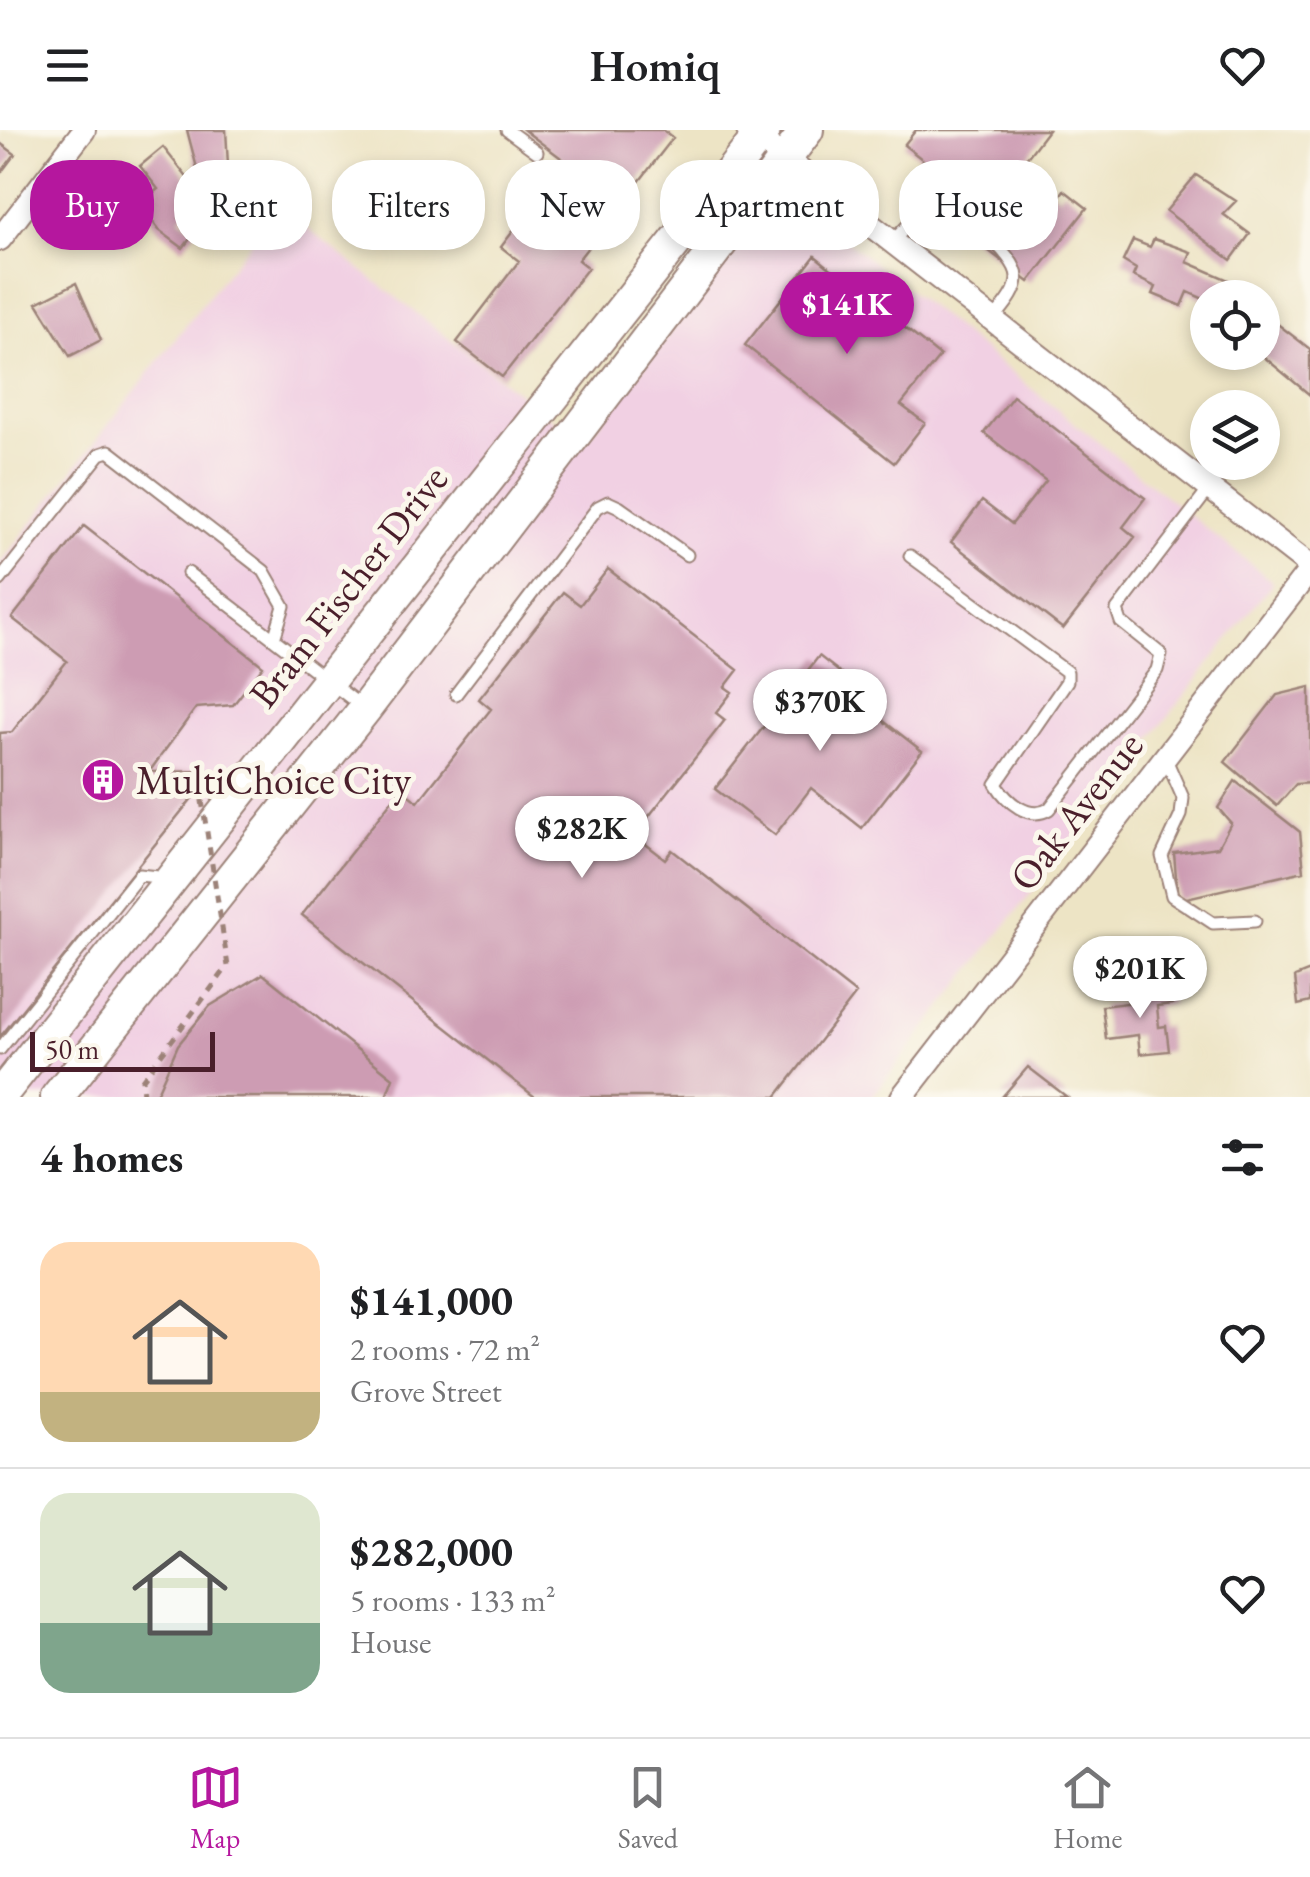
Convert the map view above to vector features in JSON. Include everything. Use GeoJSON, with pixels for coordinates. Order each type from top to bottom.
{"type":"FeatureCollection","features":[{"type":"Feature","properties":{"kind":"main road"},"geometry":{"type":"LineString","coordinates":[[786,160],[808,130]]}},
{"type":"Feature","properties":{"kind":"main road","name":"Bram Fischer Drive"},"geometry":{"type":"LineString","coordinates":[[0,1096],[757,133]]}},
{"type":"Feature","properties":{"kind":"main road"},"geometry":{"type":"LineString","coordinates":[[57,1097],[364,709],[717,250]]}},
{"type":"Feature","properties":{"kind":"street"},"geometry":{"type":"LineString","coordinates":[[0,239],[77,132]]}},
{"type":"Feature","properties":{"kind":"street"},"geometry":{"type":"LineString","coordinates":[[757,133],[786,160]]}},
{"type":"Feature","properties":{"kind":"street"},"geometry":{"type":"LineString","coordinates":[[879,231],[1310,568]]}},
{"type":"Feature","properties":{"kind":"street","name":"Oak Avenue"},"geometry":{"type":"LineString","coordinates":[[902,1097],[1310,568]]}},
{"type":"Feature","properties":{"kind":"lane"},"geometry":{"type":"LineString","coordinates":[[507,130],[537,152]]}},
{"type":"Feature","properties":{"kind":"lane"},"geometry":{"type":"LineString","coordinates":[[892,241],[926,211],[936,209],[957,216],[987,238],[1012,258],[1017,276],[1014,289],[994,319]]}},
{"type":"Feature","properties":{"kind":"lane"},"geometry":{"type":"LineString","coordinates":[[0,580],[100,454],[109,451],[264,571],[284,606],[274,639]]}},
{"type":"Feature","properties":{"kind":"lane"},"geometry":{"type":"LineString","coordinates":[[910,556],[1067,672],[1067,681],[996,784],[1026,812],[1040,814],[1050,809],[1157,670],[1161,654],[1121,622],[1117,610],[1210,488]]}},
{"type":"Feature","properties":{"kind":"lane"},"geometry":{"type":"LineString","coordinates":[[456,694],[598,507],[608,502],[619,507],[687,555]]}},
{"type":"Feature","properties":{"kind":"lane"},"geometry":{"type":"LineString","coordinates":[[188,573],[364,709]]}},
{"type":"Feature","properties":{"kind":"lane"},"geometry":{"type":"LineString","coordinates":[[1165,757],[1183,798],[1162,856],[1172,896],[1213,923],[1254,921]]}},
{"type":"Feature","properties":{"kind":"lane"},"geometry":{"type":"LineString","coordinates":[[0,1049],[139,876],[172,878]]}},
{"type":"Feature","properties":{"kind":"path"},"geometry":{"type":"LineString","coordinates":[[143,1097],[142,1080],[228,966],[200,788]]}},
{"type":"Feature","properties":{"kind":"shaded area"},"geometry":{"type":"Polygon","coordinates":[[[312,232],[584,444],[735,250],[858,250],[1273,582],[872,1097],[0,1097],[0,564],[245,250],[312,250],[312,232]]]}},
{"type":"Feature","properties":{"kind":"building"},"geometry":{"type":"Polygon","coordinates":[[[187,130],[226,130],[228,160],[195,160],[187,130]]]}},
{"type":"Feature","properties":{"kind":"building"},"geometry":{"type":"Polygon","coordinates":[[[524,130],[663,130],[673,138],[640,180],[640,160],[564,160],[524,130]]]}},
{"type":"Feature","properties":{"kind":"building"},"geometry":{"type":"Polygon","coordinates":[[[916,130],[1048,130],[1025,160],[923,160],[904,145],[916,130]]]}},
{"type":"Feature","properties":{"kind":"building"},"geometry":{"type":"Polygon","coordinates":[[[0,143],[15,154],[0,174],[0,143]]]}},
{"type":"Feature","properties":{"kind":"building"},"geometry":{"type":"Polygon","coordinates":[[[163,147],[174,161],[174,241],[154,224],[154,192],[158,189],[154,184],[154,160],[147,160],[163,147]]]}},
{"type":"Feature","properties":{"kind":"building"},"geometry":{"type":"Polygon","coordinates":[[[1196,175],[1236,201],[1223,214],[1250,234],[1231,260],[1166,211],[1196,175]]]}},
{"type":"Feature","properties":{"kind":"building"},"geometry":{"type":"Polygon","coordinates":[[[1064,190],[1087,208],[1058,245],[1058,196],[1064,190]]]}},
{"type":"Feature","properties":{"kind":"building"},"geometry":{"type":"Polygon","coordinates":[[[1154,239],[1191,252],[1187,262],[1228,280],[1190,280],[1190,293],[1182,306],[1153,294],[1156,287],[1133,276],[1136,269],[1123,261],[1133,240],[1150,247],[1154,239]]]}},
{"type":"Feature","properties":{"kind":"building"},"geometry":{"type":"Polygon","coordinates":[[[505,242],[505,250],[586,250],[578,260],[588,268],[502,377],[457,342],[519,261],[501,247],[505,242]]]}},
{"type":"Feature","properties":{"kind":"building"},"geometry":{"type":"Polygon","coordinates":[[[988,250],[1054,250],[1029,282],[988,250]]]}},
{"type":"Feature","properties":{"kind":"building"},"geometry":{"type":"Polygon","coordinates":[[[815,256],[940,356],[901,405],[925,423],[894,463],[745,345],[815,256]]]}},
{"type":"Feature","properties":{"kind":"building"},"geometry":{"type":"Polygon","coordinates":[[[76,283],[101,340],[70,356],[37,303],[76,283]]]}},
{"type":"Feature","properties":{"kind":"building"},"geometry":{"type":"Polygon","coordinates":[[[1280,326],[1310,349],[1310,395],[1280,370],[1280,326]]]}},
{"type":"Feature","properties":{"kind":"building"},"geometry":{"type":"Polygon","coordinates":[[[1013,396],[1145,498],[1123,527],[1135,537],[1063,629],[951,542],[982,501],[1012,524],[1046,481],[984,433],[1013,396]]]}},
{"type":"Feature","properties":{"kind":"building","name":"MultiChoice City"},"geometry":{"type":"Polygon","coordinates":[[[84,526],[263,666],[233,705],[196,708],[149,772],[214,771],[0,1037],[0,733],[12,732],[67,661],[12,618],[84,526]]]}},
{"type":"Feature","properties":{"kind":"building"},"geometry":{"type":"Polygon","coordinates":[[[608,569],[738,670],[725,687],[732,692],[716,713],[725,720],[634,835],[665,859],[672,850],[856,994],[776,1097],[535,1097],[302,915],[401,789],[418,802],[491,709],[479,699],[563,592],[580,605],[608,569]]]}},
{"type":"Feature","properties":{"kind":"building"},"geometry":{"type":"Polygon","coordinates":[[[819,656],[875,700],[868,709],[922,751],[862,828],[811,788],[775,835],[715,789],[819,656]]]}},
{"type":"Feature","properties":{"kind":"building"},"geometry":{"type":"Polygon","coordinates":[[[1310,687],[1310,783],[1296,784],[1277,806],[1225,762],[1277,695],[1310,687]]]}},
{"type":"Feature","properties":{"kind":"building"},"geometry":{"type":"Polygon","coordinates":[[[1235,781],[1300,832],[1304,871],[1178,900],[1174,853],[1218,847],[1231,823],[1218,808],[1235,781]]]}},
{"type":"Feature","properties":{"kind":"building"},"geometry":{"type":"Polygon","coordinates":[[[1310,971],[1310,1002],[1298,1005],[1295,977],[1310,971]]]}},
{"type":"Feature","properties":{"kind":"building"},"geometry":{"type":"Polygon","coordinates":[[[263,974],[393,1078],[386,1097],[155,1097],[178,1045],[210,1006],[263,974]]]}},
{"type":"Feature","properties":{"kind":"building"},"geometry":{"type":"Polygon","coordinates":[[[1170,988],[1172,1004],[1157,1006],[1159,1027],[1166,1026],[1169,1051],[1140,1054],[1138,1035],[1106,1039],[1102,1006],[1136,1002],[1135,993],[1170,988]]]}},
{"type":"Feature","properties":{"kind":"building"},"geometry":{"type":"Polygon","coordinates":[[[1028,1067],[1067,1097],[1002,1097],[1028,1067]]]}},
{"type":"Feature","properties":{"kind":"place","name":"MultiChoice City"},"geometry":{"type":"Point","coordinates":[103,780]}}]}
